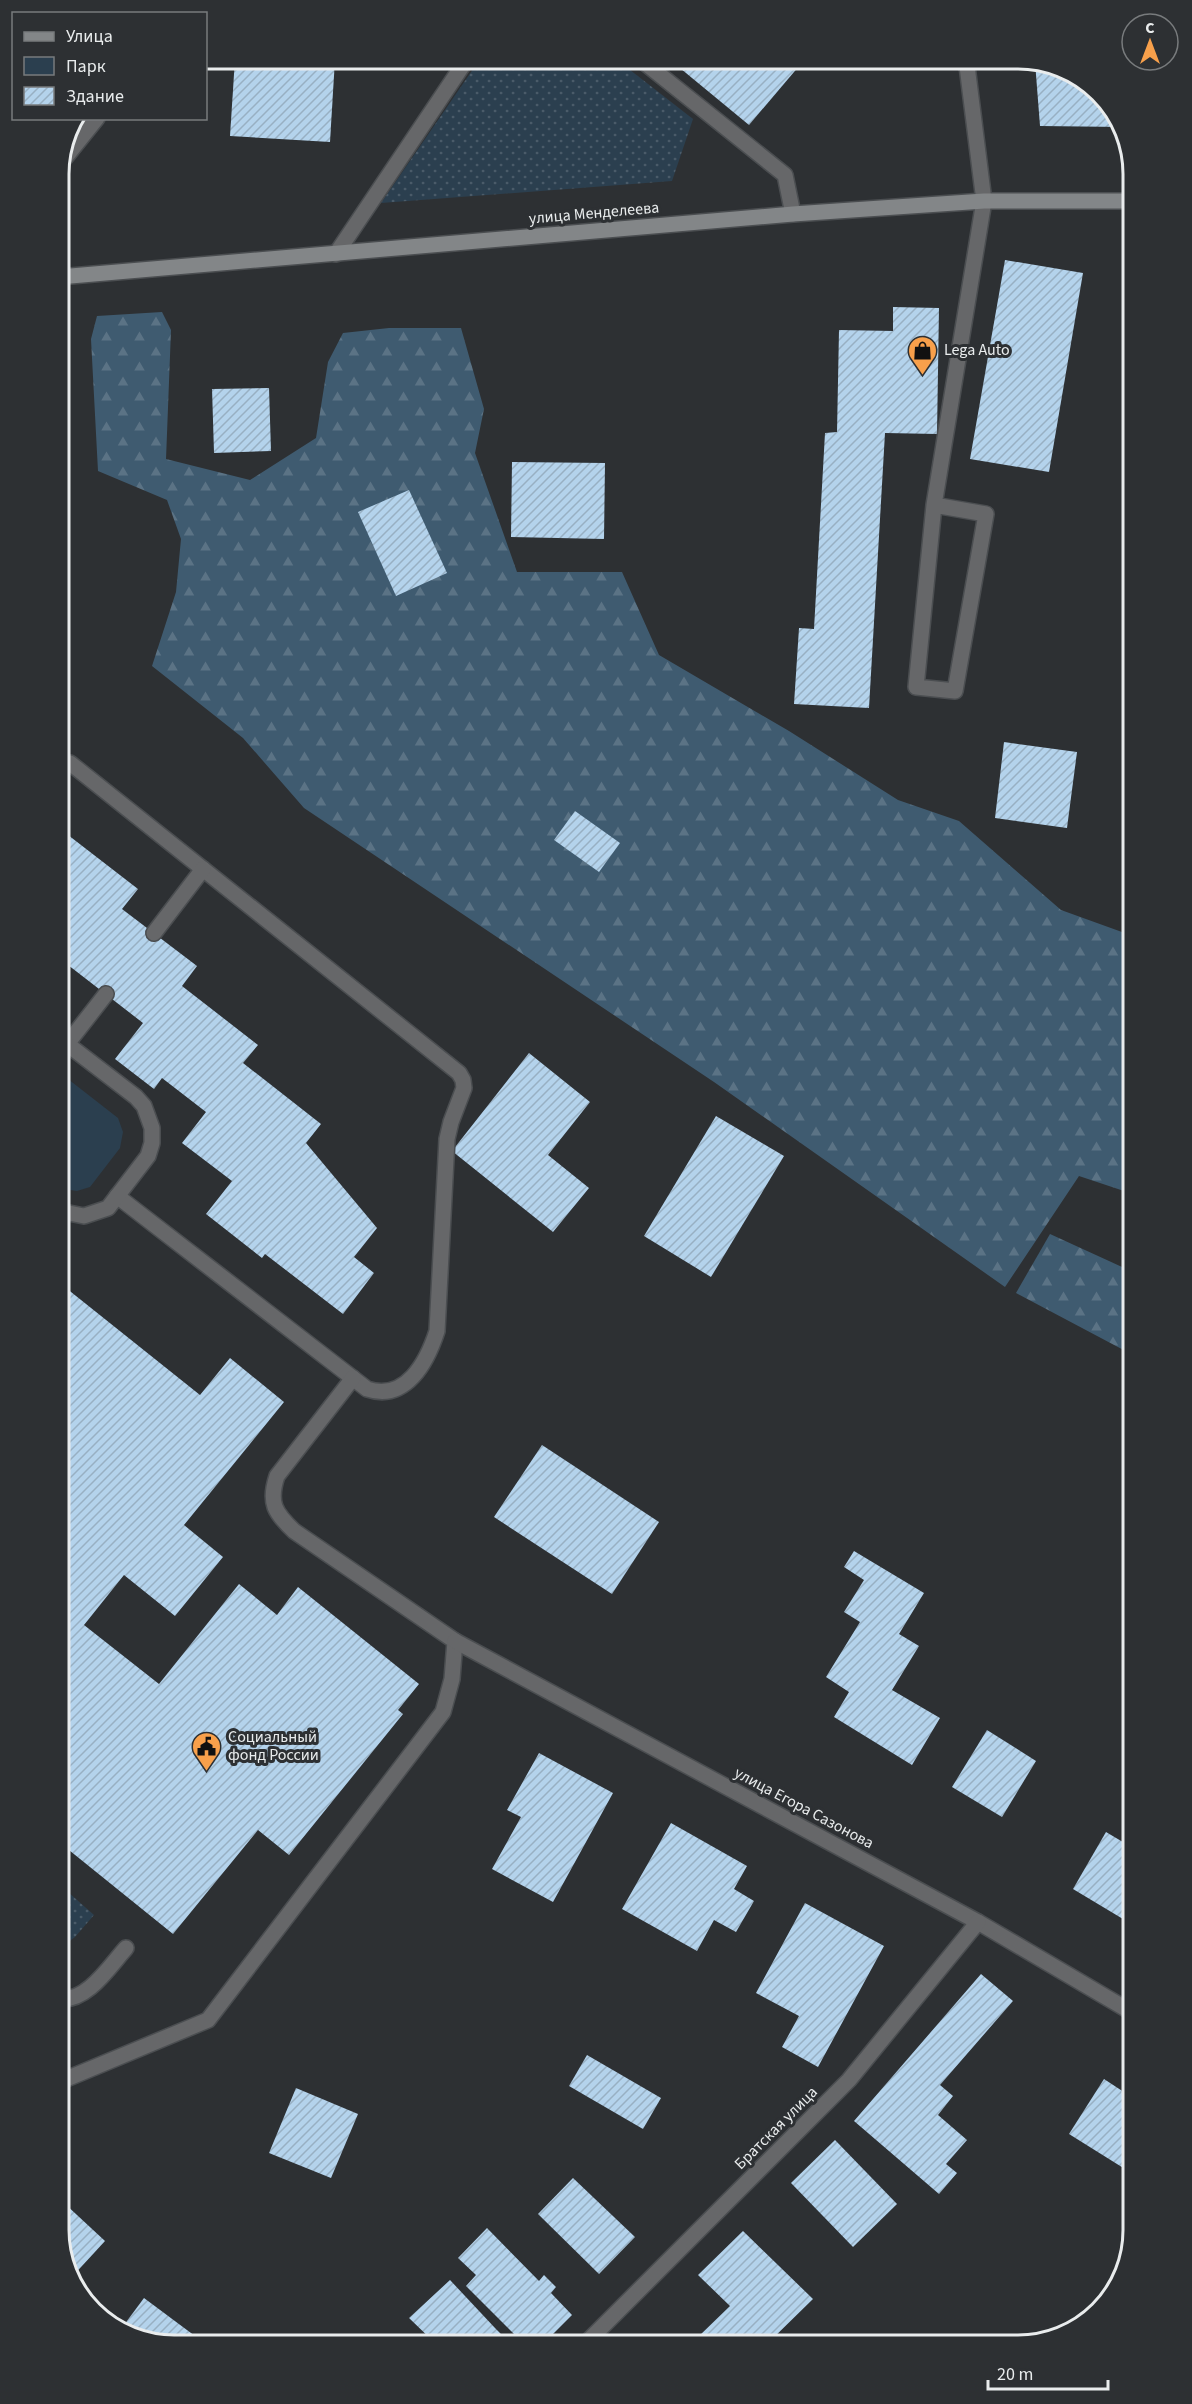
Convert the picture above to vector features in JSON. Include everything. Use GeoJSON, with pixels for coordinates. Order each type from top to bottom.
{"type":"FeatureCollection","features":[{"type":"Feature","properties":{"kind":"main road","name":"улица Менделеева"},"geometry":{"type":"LineString","coordinates":[[69,276],[793,213],[984,201],[1123,201]]}},
{"type":"Feature","properties":{"kind":"street"},"geometry":{"type":"LineString","coordinates":[[336,254],[459,69]]}},
{"type":"Feature","properties":{"kind":"street"},"geometry":{"type":"LineString","coordinates":[[652,69],[785,175],[793,213]]}},
{"type":"Feature","properties":{"kind":"street"},"geometry":{"type":"LineString","coordinates":[[934,505],[986,514],[955,691],[916,687],[934,505],[984,201],[967,69]]}},
{"type":"Feature","properties":{"kind":"street"},"geometry":{"type":"LineString","coordinates":[[73,148],[95,120]]}},
{"type":"Feature","properties":{"kind":"street"},"geometry":{"type":"LineString","coordinates":[[69,763],[459,1073],[464,1088],[447,1139],[440,1311],[433,1344],[412,1378],[396,1390],[367,1389],[117,1196]]}},
{"type":"Feature","properties":{"kind":"street"},"geometry":{"type":"LineString","coordinates":[[153,933],[203,869]]}},
{"type":"Feature","properties":{"kind":"street"},"geometry":{"type":"LineString","coordinates":[[69,1036],[106,994]]}},
{"type":"Feature","properties":{"kind":"street"},"geometry":{"type":"LineString","coordinates":[[69,1047],[136,1097],[149,1116],[152,1143],[148,1156],[108,1208],[95,1214],[69,1214]]}},
{"type":"Feature","properties":{"kind":"street","name":"улица Егора Сазонова"},"geometry":{"type":"LineString","coordinates":[[353,1378],[277,1476],[273,1488],[273,1503],[278,1516],[294,1531],[455,1641],[978,1922],[1123,2007]]}},
{"type":"Feature","properties":{"kind":"street"},"geometry":{"type":"LineString","coordinates":[[69,2077],[208,2020],[443,1712],[452,1679],[455,1641]]}},
{"type":"Feature","properties":{"kind":"street","name":"Братская улица"},"geometry":{"type":"LineString","coordinates":[[594,2335],[849,2080],[978,1922]]}},
{"type":"Feature","properties":{"kind":"street"},"geometry":{"type":"LineString","coordinates":[[69,1999],[89,1989],[126,1948]]}},
{"type":"Feature","properties":{"kind":"green space"},"geometry":{"type":"Polygon","coordinates":[[[473,69],[629,69],[693,119],[672,181],[381,203],[473,69]]]}},
{"type":"Feature","properties":{"kind":"green space"},"geometry":{"type":"Polygon","coordinates":[[[162,312],[171,330],[166,459],[250,480],[316,438],[328,362],[343,333],[389,328],[461,328],[484,409],[475,453],[517,572],[622,572],[659,655],[789,731],[898,800],[959,821],[1061,910],[1123,932],[1123,1191],[1079,1176],[1005,1287],[714,1082],[304,808],[243,738],[152,666],[176,592],[181,539],[167,500],[98,471],[91,339],[97,316],[162,312]]]}},
{"type":"Feature","properties":{"kind":"green space"},"geometry":{"type":"Polygon","coordinates":[[[69,1080],[118,1118],[123,1132],[120,1148],[90,1187],[77,1191],[69,1190],[69,1080]]]}},
{"type":"Feature","properties":{"kind":"green space"},"geometry":{"type":"Polygon","coordinates":[[[1050,1234],[1123,1267],[1123,1350],[1016,1293],[1050,1234]]]}},
{"type":"Feature","properties":{"kind":"green space"},"geometry":{"type":"Polygon","coordinates":[[[69,1893],[94,1915],[69,1942],[69,1893]]]}},
{"type":"Feature","properties":{"kind":"building"},"geometry":{"type":"Polygon","coordinates":[[[234,69],[334,69],[330,142],[230,136],[234,69]]]}},
{"type":"Feature","properties":{"kind":"building"},"geometry":{"type":"Polygon","coordinates":[[[681,69],[797,69],[749,125],[681,69]]]}},
{"type":"Feature","properties":{"kind":"building"},"geometry":{"type":"Polygon","coordinates":[[[1036,71],[1064,80],[1087,95],[1097,105],[1111,127],[1040,126],[1036,71]]]}},
{"type":"Feature","properties":{"kind":"building"},"geometry":{"type":"Polygon","coordinates":[[[1005,260],[1083,273],[1049,472],[970,459],[1005,260]]]}},
{"type":"Feature","properties":{"kind":"building"},"geometry":{"type":"Polygon","coordinates":[[[893,307],[939,308],[937,434],[885,433],[869,708],[794,704],[799,628],[814,629],[825,433],[837,432],[839,330],[893,331],[893,307]]]}},
{"type":"Feature","properties":{"kind":"building"},"geometry":{"type":"Polygon","coordinates":[[[269,388],[271,451],[214,453],[212,389],[269,388]]]}},
{"type":"Feature","properties":{"kind":"building"},"geometry":{"type":"Polygon","coordinates":[[[512,462],[605,463],[604,539],[511,537],[512,462]]]}},
{"type":"Feature","properties":{"kind":"building"},"geometry":{"type":"Polygon","coordinates":[[[409,490],[447,573],[396,596],[358,512],[409,490]]]}},
{"type":"Feature","properties":{"kind":"building"},"geometry":{"type":"Polygon","coordinates":[[[1004,742],[1077,752],[1067,828],[995,818],[1004,742]]]}},
{"type":"Feature","properties":{"kind":"building"},"geometry":{"type":"Polygon","coordinates":[[[575,811],[620,843],[599,872],[554,840],[575,811]]]}},
{"type":"Feature","properties":{"kind":"building"},"geometry":{"type":"Polygon","coordinates":[[[69,836],[138,889],[122,909],[197,966],[182,986],[258,1045],[243,1063],[321,1124],[306,1143],[377,1228],[354,1257],[374,1273],[343,1314],[265,1254],[262,1258],[206,1214],[232,1181],[182,1143],[206,1112],[162,1078],[154,1089],[115,1059],[143,1023],[69,966],[69,836]]]}},
{"type":"Feature","properties":{"kind":"building"},"geometry":{"type":"Polygon","coordinates":[[[529,1053],[590,1102],[548,1155],[589,1188],[553,1232],[452,1151],[529,1053]]]}},
{"type":"Feature","properties":{"kind":"building"},"geometry":{"type":"Polygon","coordinates":[[[716,1116],[784,1156],[711,1277],[644,1236],[716,1116]]]}},
{"type":"Feature","properties":{"kind":"building","name":"Социальный фонд России"},"geometry":{"type":"Polygon","coordinates":[[[69,1290],[200,1395],[230,1358],[284,1402],[184,1525],[223,1557],[175,1616],[124,1575],[84,1625],[159,1684],[239,1584],[277,1615],[298,1587],[419,1684],[398,1710],[403,1714],[289,1855],[258,1830],[173,1934],[69,1850],[69,1290]]]}},
{"type":"Feature","properties":{"kind":"building"},"geometry":{"type":"Polygon","coordinates":[[[542,1445],[659,1522],[612,1594],[494,1517],[542,1445]]]}},
{"type":"Feature","properties":{"kind":"building"},"geometry":{"type":"Polygon","coordinates":[[[854,1551],[924,1593],[899,1634],[919,1646],[892,1690],[940,1718],[912,1765],[834,1717],[849,1692],[826,1677],[860,1622],[844,1612],[864,1580],[844,1567],[854,1551]]]}},
{"type":"Feature","properties":{"kind":"building"},"geometry":{"type":"Polygon","coordinates":[[[987,1730],[1036,1761],[1002,1817],[952,1787],[987,1730]]]}},
{"type":"Feature","properties":{"kind":"building"},"geometry":{"type":"Polygon","coordinates":[[[539,1753],[613,1793],[553,1902],[492,1869],[521,1817],[507,1810],[539,1753]]]}},
{"type":"Feature","properties":{"kind":"building"},"geometry":{"type":"Polygon","coordinates":[[[671,1823],[747,1866],[734,1889],[754,1901],[736,1932],[714,1920],[697,1951],[622,1909],[671,1823]]]}},
{"type":"Feature","properties":{"kind":"building"},"geometry":{"type":"Polygon","coordinates":[[[1106,1832],[1123,1842],[1123,1919],[1073,1889],[1106,1832]]]}},
{"type":"Feature","properties":{"kind":"building"},"geometry":{"type":"Polygon","coordinates":[[[805,1903],[884,1946],[818,2067],[782,2047],[799,2016],[756,1993],[805,1903]]]}},
{"type":"Feature","properties":{"kind":"building"},"geometry":{"type":"Polygon","coordinates":[[[981,1974],[1013,2001],[940,2085],[953,2096],[938,2115],[967,2140],[946,2164],[957,2173],[939,2194],[854,2121],[981,1974]]]}},
{"type":"Feature","properties":{"kind":"building"},"geometry":{"type":"Polygon","coordinates":[[[587,2055],[661,2098],[643,2129],[569,2086],[587,2055]]]}},
{"type":"Feature","properties":{"kind":"building"},"geometry":{"type":"Polygon","coordinates":[[[1104,2079],[1123,2091],[1123,2168],[1069,2134],[1104,2079]]]}},
{"type":"Feature","properties":{"kind":"building"},"geometry":{"type":"Polygon","coordinates":[[[296,2088],[358,2114],[331,2178],[269,2153],[296,2088]]]}},
{"type":"Feature","properties":{"kind":"building"},"geometry":{"type":"Polygon","coordinates":[[[835,2140],[897,2204],[853,2247],[791,2183],[835,2140]]]}},
{"type":"Feature","properties":{"kind":"building"},"geometry":{"type":"Polygon","coordinates":[[[573,2178],[635,2237],[599,2274],[538,2214],[573,2178]]]}},
{"type":"Feature","properties":{"kind":"building"},"geometry":{"type":"Polygon","coordinates":[[[69,2208],[105,2241],[77,2271],[69,2236],[69,2208]]]}},
{"type":"Feature","properties":{"kind":"building"},"geometry":{"type":"Polygon","coordinates":[[[487,2228],[539,2281],[544,2275],[556,2287],[551,2293],[572,2315],[552,2335],[515,2335],[466,2286],[476,2275],[458,2258],[487,2228]]]}},
{"type":"Feature","properties":{"kind":"building"},"geometry":{"type":"Polygon","coordinates":[[[743,2231],[813,2299],[776,2335],[700,2335],[730,2306],[698,2275],[743,2231]]]}},
{"type":"Feature","properties":{"kind":"building"},"geometry":{"type":"Polygon","coordinates":[[[450,2280],[502,2335],[427,2335],[409,2318],[450,2280]]]}},
{"type":"Feature","properties":{"kind":"building"},"geometry":{"type":"Polygon","coordinates":[[[144,2298],[194,2335],[154,2333],[126,2323],[144,2298]]]}},
{"type":"Feature","properties":{"kind":"place","name":"Lega Auto"},"geometry":{"type":"Point","coordinates":[923,376]}},
{"type":"Feature","properties":{"kind":"place","name":"Социальный фонд России"},"geometry":{"type":"Point","coordinates":[207,1772]}}]}
